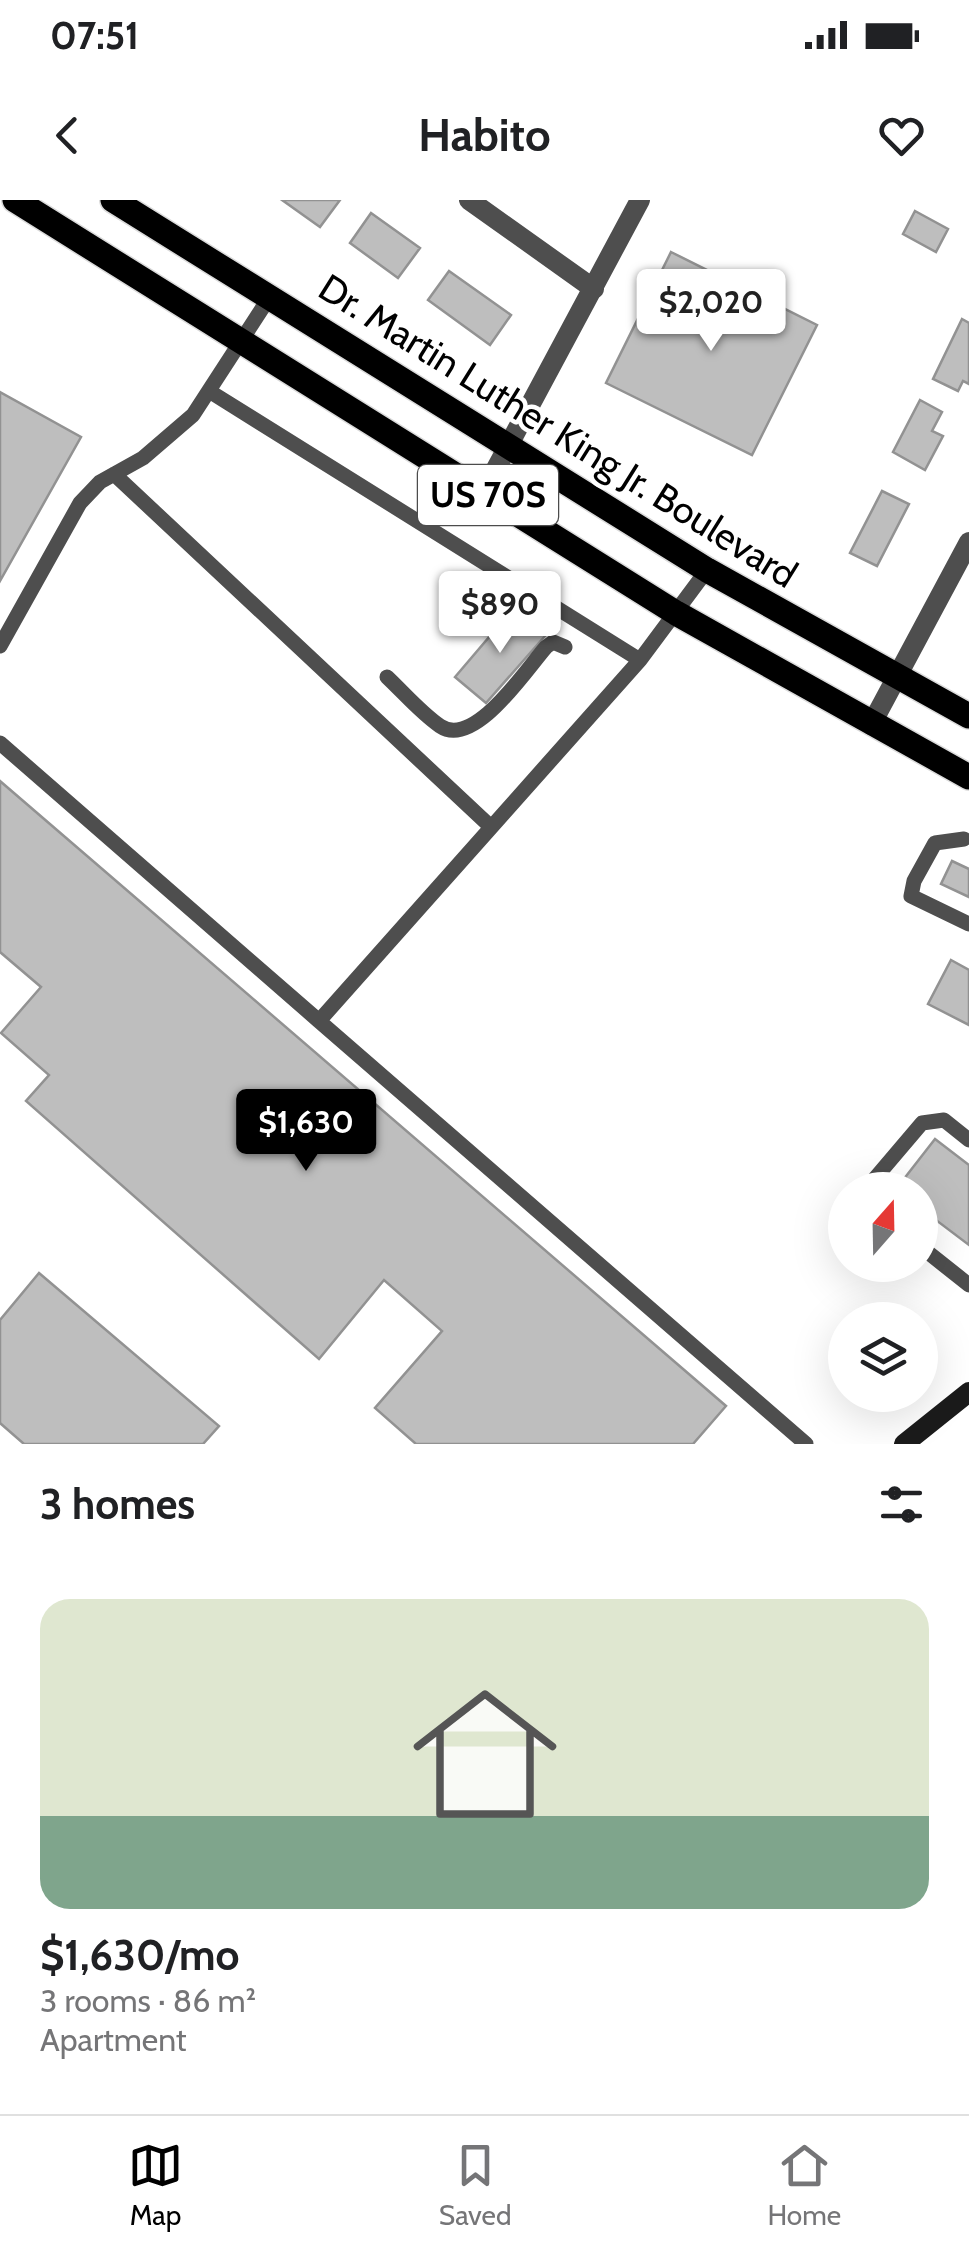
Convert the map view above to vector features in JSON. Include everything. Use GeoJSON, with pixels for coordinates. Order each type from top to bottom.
{"type":"FeatureCollection","features":[{"type":"Feature","properties":{"kind":"main road","name":"US 70S"},"geometry":{"type":"LineString","coordinates":[[15,200],[676,614],[969,777]]}},
{"type":"Feature","properties":{"kind":"main road","name":"Dr. Martin Luther King Jr. Boulevard"},"geometry":{"type":"LineString","coordinates":[[113,200],[707,570],[969,716]]}},
{"type":"Feature","properties":{"kind":"main road"},"geometry":{"type":"LineString","coordinates":[[904,1444],[969,1392]]}},
{"type":"Feature","properties":{"kind":"street"},"geometry":{"type":"LineString","coordinates":[[469,200],[594,289]]}},
{"type":"Feature","properties":{"kind":"street"},"geometry":{"type":"LineString","coordinates":[[483,492],[640,200]]}},
{"type":"Feature","properties":{"kind":"street"},"geometry":{"type":"LineString","coordinates":[[871,725],[969,542]]}},
{"type":"Feature","properties":{"kind":"lane"},"geometry":{"type":"LineString","coordinates":[[0,646],[80,503],[114,474],[143,458],[193,415],[269,298]]}},
{"type":"Feature","properties":{"kind":"lane"},"geometry":{"type":"LineString","coordinates":[[209,391],[640,660]]}},
{"type":"Feature","properties":{"kind":"lane"},"geometry":{"type":"LineString","coordinates":[[114,474],[491,827]]}},
{"type":"Feature","properties":{"kind":"lane"},"geometry":{"type":"LineString","coordinates":[[318,1021],[640,660],[707,570]]}},
{"type":"Feature","properties":{"kind":"lane"},"geometry":{"type":"LineString","coordinates":[[386,677],[442,728],[458,732],[476,726],[546,647],[553,642],[565,646]]}},
{"type":"Feature","properties":{"kind":"lane"},"geometry":{"type":"LineString","coordinates":[[0,743],[806,1444]]}},
{"type":"Feature","properties":{"kind":"lane"},"geometry":{"type":"LineString","coordinates":[[967,837],[934,843],[914,881],[911,896],[969,924]]}},
{"type":"Feature","properties":{"kind":"lane"},"geometry":{"type":"LineString","coordinates":[[880,1172],[922,1123],[944,1120],[969,1140]]}},
{"type":"Feature","properties":{"kind":"lane"},"geometry":{"type":"LineString","coordinates":[[938,1260],[969,1284]]}},
{"type":"Feature","properties":{"kind":"building"},"geometry":{"type":"Polygon","coordinates":[[[282,200],[340,200],[320,227],[282,200]]]}},
{"type":"Feature","properties":{"kind":"building"},"geometry":{"type":"Polygon","coordinates":[[[915,211],[948,229],[936,252],[903,234],[915,211]]]}},
{"type":"Feature","properties":{"kind":"building"},"geometry":{"type":"Polygon","coordinates":[[[371,213],[420,248],[398,278],[350,243],[371,213]]]}},
{"type":"Feature","properties":{"kind":"building"},"geometry":{"type":"Polygon","coordinates":[[[671,252],[817,325],[752,455],[606,383],[671,252]]]}},
{"type":"Feature","properties":{"kind":"building"},"geometry":{"type":"Polygon","coordinates":[[[449,271],[511,315],[490,345],[428,300],[449,271]]]}},
{"type":"Feature","properties":{"kind":"building"},"geometry":{"type":"Polygon","coordinates":[[[962,319],[969,323],[969,384],[963,381],[958,391],[933,379],[962,319]]]}},
{"type":"Feature","properties":{"kind":"building"},"geometry":{"type":"Polygon","coordinates":[[[0,392],[81,437],[0,581],[0,392]]]}},
{"type":"Feature","properties":{"kind":"building"},"geometry":{"type":"Polygon","coordinates":[[[920,400],[942,412],[932,431],[943,436],[925,470],[893,452],[920,400]]]}},
{"type":"Feature","properties":{"kind":"building"},"geometry":{"type":"Polygon","coordinates":[[[882,491],[909,504],[877,566],[850,553],[882,491]]]}},
{"type":"Feature","properties":{"kind":"building"},"geometry":{"type":"Polygon","coordinates":[[[513,609],[545,636],[486,703],[455,677],[513,609]]]}},
{"type":"Feature","properties":{"kind":"building"},"geometry":{"type":"Polygon","coordinates":[[[0,781],[726,1406],[693,1444],[416,1444],[375,1408],[442,1331],[384,1280],[319,1359],[26,1101],[49,1075],[1,1033],[41,987],[0,952],[0,781]]]}},
{"type":"Feature","properties":{"kind":"building"},"geometry":{"type":"Polygon","coordinates":[[[952,861],[969,869],[969,897],[941,884],[952,861]]]}},
{"type":"Feature","properties":{"kind":"building"},"geometry":{"type":"Polygon","coordinates":[[[951,960],[969,970],[969,1025],[928,1004],[951,960]]]}},
{"type":"Feature","properties":{"kind":"building"},"geometry":{"type":"Polygon","coordinates":[[[935,1139],[969,1165],[969,1245],[938,1222],[938,1172],[909,1172],[935,1139]]]}},
{"type":"Feature","properties":{"kind":"building"},"geometry":{"type":"Polygon","coordinates":[[[39,1273],[219,1426],[203,1444],[24,1444],[0,1423],[0,1320],[39,1273]]]}}]}
